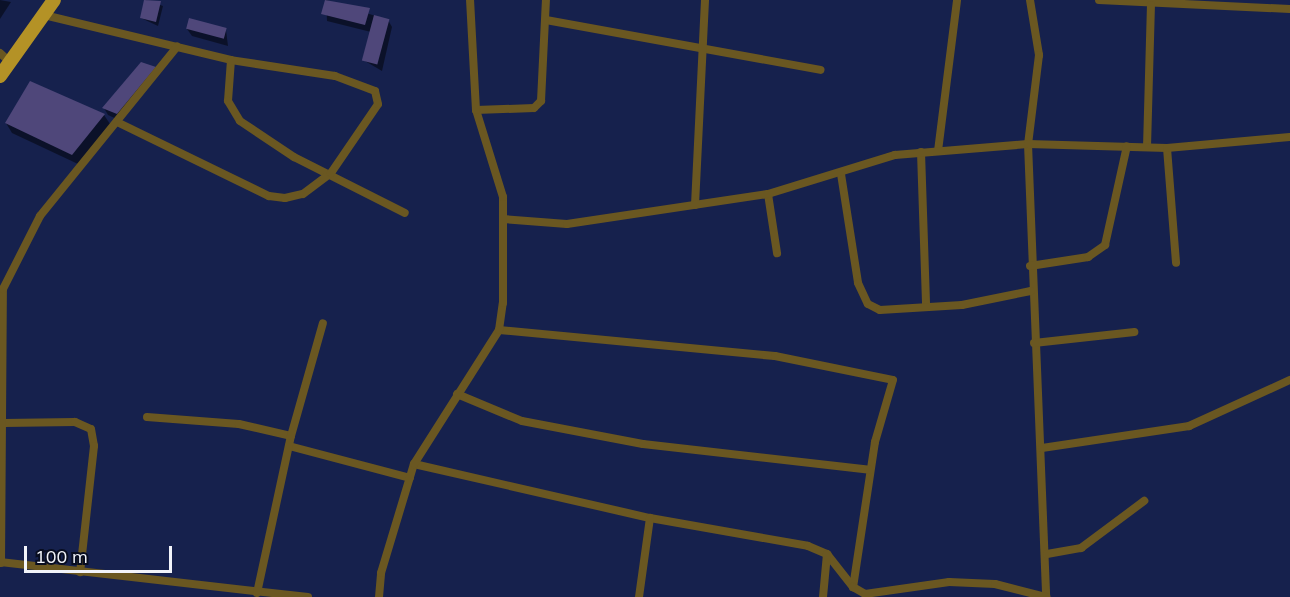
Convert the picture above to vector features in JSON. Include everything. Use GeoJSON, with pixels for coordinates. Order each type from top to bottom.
{"type":"FeatureCollection","features":[{"type":"Feature","properties":{"kind":"highway"},"geometry":{"type":"LineString","coordinates":[[0,76],[5,57],[44,15],[54,0]]}},
{"type":"Feature","properties":{"kind":"street"},"geometry":{"type":"LineString","coordinates":[[380,597],[381,573],[414,464],[499,330],[503,219],[498,177],[476,110],[470,0]]}},
{"type":"Feature","properties":{"kind":"street"},"geometry":{"type":"LineString","coordinates":[[476,110],[534,108],[541,101],[546,0]]}},
{"type":"Feature","properties":{"kind":"street"},"geometry":{"type":"LineString","coordinates":[[695,205],[706,51],[705,0]]}},
{"type":"Feature","properties":{"kind":"street"},"geometry":{"type":"LineString","coordinates":[[938,151],[957,0]]}},
{"type":"Feature","properties":{"kind":"street"},"geometry":{"type":"LineString","coordinates":[[414,464],[650,518],[782,539],[827,554],[853,587],[876,596],[919,585],[976,582],[1046,597],[1047,554],[1042,448],[1030,266],[1028,144],[1039,55],[1030,0]]}},
{"type":"Feature","properties":{"kind":"street"},"geometry":{"type":"LineString","coordinates":[[1099,0],[1151,5],[1290,9]]}},
{"type":"Feature","properties":{"kind":"street"},"geometry":{"type":"LineString","coordinates":[[1147,147],[1151,5]]}},
{"type":"Feature","properties":{"kind":"street"},"geometry":{"type":"LineString","coordinates":[[44,15],[231,60],[336,76],[375,91],[378,104],[331,173],[303,194],[269,196],[117,122]]}},
{"type":"Feature","properties":{"kind":"street"},"geometry":{"type":"LineString","coordinates":[[546,20],[820,70]]}},
{"type":"Feature","properties":{"kind":"street"},"geometry":{"type":"LineString","coordinates":[[177,47],[117,122],[75,169],[14,259],[3,289],[1,320],[4,423],[0,562],[308,597]]}},
{"type":"Feature","properties":{"kind":"street"},"geometry":{"type":"LineString","coordinates":[[231,60],[228,101],[240,120],[294,157],[331,173],[405,213]]}},
{"type":"Feature","properties":{"kind":"street"},"geometry":{"type":"LineString","coordinates":[[503,219],[567,224],[768,194],[841,174],[896,155],[921,152],[1028,144],[1167,148],[1290,137]]}},
{"type":"Feature","properties":{"kind":"street"},"geometry":{"type":"LineString","coordinates":[[1030,266],[1088,257],[1105,245],[1126,146]]}},
{"type":"Feature","properties":{"kind":"street"},"geometry":{"type":"LineString","coordinates":[[1167,148],[1176,263]]}},
{"type":"Feature","properties":{"kind":"street"},"geometry":{"type":"LineString","coordinates":[[921,152],[926,306]]}},
{"type":"Feature","properties":{"kind":"street"},"geometry":{"type":"LineString","coordinates":[[841,174],[858,283],[868,304],[880,310],[1031,291]]}},
{"type":"Feature","properties":{"kind":"street"},"geometry":{"type":"LineString","coordinates":[[768,194],[777,253]]}},
{"type":"Feature","properties":{"kind":"street"},"geometry":{"type":"LineString","coordinates":[[257,593],[290,441],[323,324]]}},
{"type":"Feature","properties":{"kind":"street"},"geometry":{"type":"LineString","coordinates":[[499,330],[775,356],[887,375],[893,388],[870,470],[853,587]]}},
{"type":"Feature","properties":{"kind":"street"},"geometry":{"type":"LineString","coordinates":[[1034,343],[1134,332]]}},
{"type":"Feature","properties":{"kind":"street"},"geometry":{"type":"LineString","coordinates":[[1042,448],[1189,426],[1290,380]]}},
{"type":"Feature","properties":{"kind":"street"},"geometry":{"type":"LineString","coordinates":[[457,394],[522,421],[643,444],[870,470]]}},
{"type":"Feature","properties":{"kind":"street"},"geometry":{"type":"LineString","coordinates":[[147,417],[239,424],[410,478]]}},
{"type":"Feature","properties":{"kind":"street"},"geometry":{"type":"LineString","coordinates":[[4,423],[75,422],[91,429],[94,446],[80,572]]}},
{"type":"Feature","properties":{"kind":"street"},"geometry":{"type":"LineString","coordinates":[[1047,554],[1081,548],[1144,501]]}},
{"type":"Feature","properties":{"kind":"street"},"geometry":{"type":"LineString","coordinates":[[639,597],[650,518]]}},
{"type":"Feature","properties":{"kind":"street"},"geometry":{"type":"LineString","coordinates":[[823,597],[827,554]]}},
{"type":"Feature","properties":{"kind":"building"},"geometry":{"type":"Polygon","coordinates":[[[144,0],[161,1],[156,22],[140,18],[144,0]]]}},
{"type":"Feature","properties":{"kind":"building"},"geometry":{"type":"Polygon","coordinates":[[[325,0],[370,8],[365,25],[321,14],[325,0]]]}},
{"type":"Feature","properties":{"kind":"building"},"geometry":{"type":"Polygon","coordinates":[[[374,15],[389,19],[377,65],[362,60],[374,15]]]}},
{"type":"Feature","properties":{"kind":"building"},"geometry":{"type":"Polygon","coordinates":[[[189,18],[227,28],[224,39],[186,29],[189,18]]]}},
{"type":"Feature","properties":{"kind":"building"},"geometry":{"type":"Polygon","coordinates":[[[141,62],[156,67],[117,114],[102,108],[141,62]]]}},
{"type":"Feature","properties":{"kind":"building"},"geometry":{"type":"Polygon","coordinates":[[[30,81],[105,114],[72,155],[5,123],[30,81]]]}}]}
